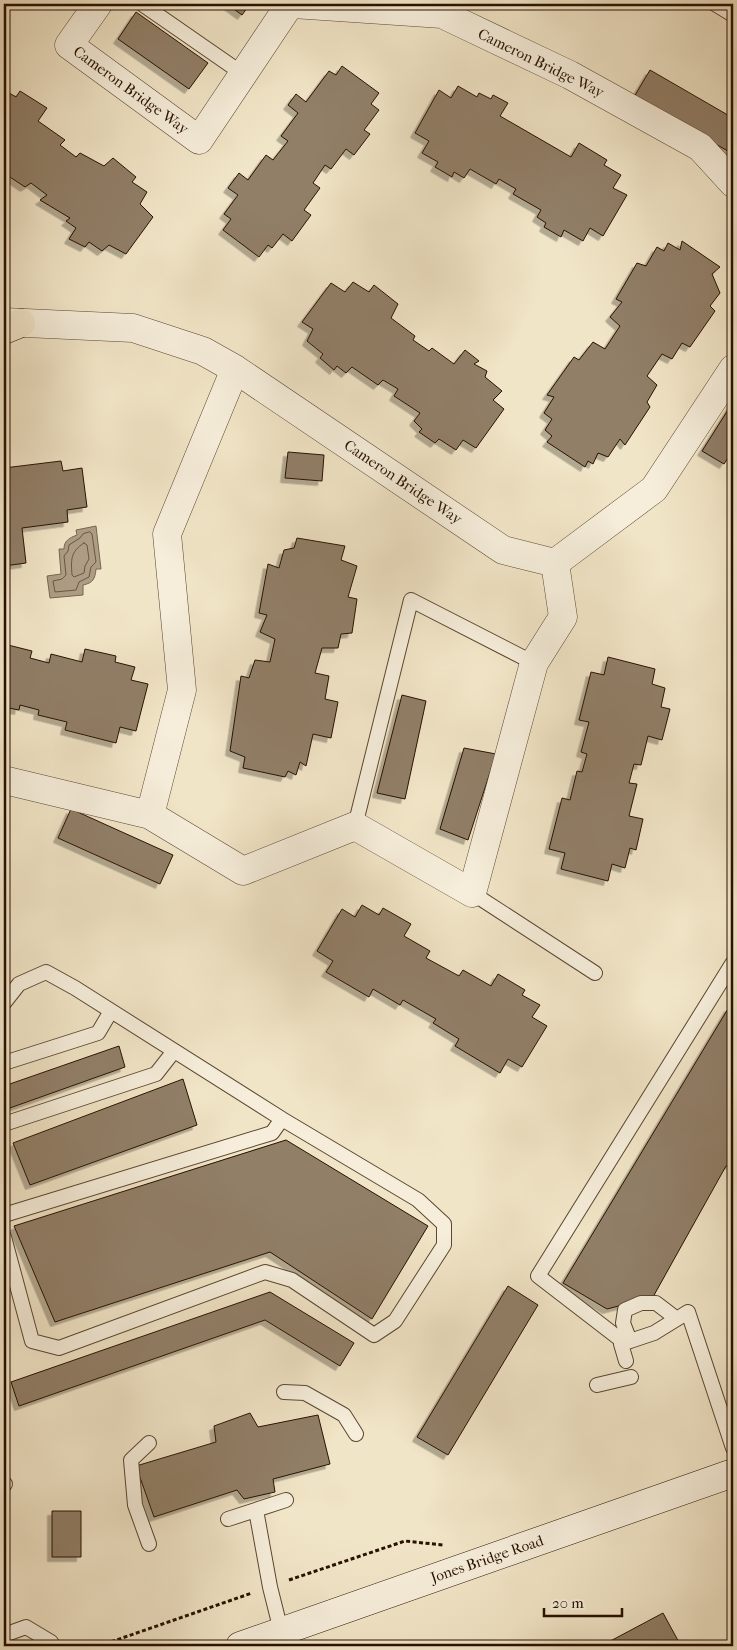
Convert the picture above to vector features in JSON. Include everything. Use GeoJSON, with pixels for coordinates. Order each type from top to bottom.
{"type":"FeatureCollection","features":[{"type":"Feature","properties":{"kind":"street","name":"Cameron Bridge Way"},"geometry":{"type":"LineString","coordinates":[[98,4],[69,46],[199,140],[291,4],[442,14],[570,75],[700,147],[733,183]]}},
{"type":"Feature","properties":{"kind":"street","name":"Cameron Bridge Way"},"geometry":{"type":"LineString","coordinates":[[10,325],[134,328],[202,351],[235,369],[504,550],[555,563]]}},
{"type":"Feature","properties":{"kind":"street"},"geometry":{"type":"LineString","coordinates":[[150,815],[182,690],[167,534],[235,369]]}},
{"type":"Feature","properties":{"kind":"street"},"geometry":{"type":"LineString","coordinates":[[4,780],[150,815],[243,871],[355,826],[472,893],[534,663],[563,617],[555,563],[654,489],[733,369]]}},
{"type":"Feature","properties":{"kind":"street","name":"Jones Bridge Road"},"geometry":{"type":"LineString","coordinates":[[240,1646],[283,1639],[733,1473]]}},
{"type":"Feature","properties":{"kind":"lane"},"geometry":{"type":"LineString","coordinates":[[142,4],[243,74]]}},
{"type":"Feature","properties":{"kind":"lane"},"geometry":{"type":"LineString","coordinates":[[715,4],[733,15]]}},
{"type":"Feature","properties":{"kind":"lane"},"geometry":{"type":"LineString","coordinates":[[355,826],[411,600],[534,663]]}},
{"type":"Feature","properties":{"kind":"lane"},"geometry":{"type":"LineString","coordinates":[[472,893],[596,973]]}},
{"type":"Feature","properties":{"kind":"lane"},"geometry":{"type":"LineString","coordinates":[[628,1342],[538,1276],[733,964]]}},
{"type":"Feature","properties":{"kind":"lane"},"geometry":{"type":"LineString","coordinates":[[4,1003],[19,984],[46,972],[282,1119],[418,1200],[444,1224],[444,1245],[395,1321],[374,1335],[292,1280],[265,1272],[59,1348],[32,1341],[4,1237]]}},
{"type":"Feature","properties":{"kind":"lane"},"geometry":{"type":"LineString","coordinates":[[4,1063],[98,1032],[111,1011]]}},
{"type":"Feature","properties":{"kind":"lane"},"geometry":{"type":"LineString","coordinates":[[4,1124],[156,1074],[174,1051]]}},
{"type":"Feature","properties":{"kind":"lane"},"geometry":{"type":"LineString","coordinates":[[4,1215],[272,1133],[282,1119]]}},
{"type":"Feature","properties":{"kind":"lane"},"geometry":{"type":"LineString","coordinates":[[628,1342],[623,1323],[625,1310],[641,1303],[656,1303],[677,1319]]}},
{"type":"Feature","properties":{"kind":"lane"},"geometry":{"type":"LineString","coordinates":[[626,1361],[621,1344],[654,1333],[688,1312],[733,1448]]}},
{"type":"Feature","properties":{"kind":"lane"},"geometry":{"type":"LineString","coordinates":[[597,1385],[631,1377]]}},
{"type":"Feature","properties":{"kind":"lane"},"geometry":{"type":"LineString","coordinates":[[284,1392],[306,1393],[336,1410],[344,1415],[356,1434]]}},
{"type":"Feature","properties":{"kind":"lane"},"geometry":{"type":"LineString","coordinates":[[149,1544],[135,1506],[131,1460],[150,1443]]}},
{"type":"Feature","properties":{"kind":"lane"},"geometry":{"type":"LineString","coordinates":[[228,1519],[286,1500]]}},
{"type":"Feature","properties":{"kind":"lane"},"geometry":{"type":"LineString","coordinates":[[256,1510],[270,1587],[283,1639]]}},
{"type":"Feature","properties":{"kind":"lane"},"geometry":{"type":"LineString","coordinates":[[5,1632],[26,1626],[52,1642],[53,1646]]}},
{"type":"Feature","properties":{"kind":"path"},"geometry":{"type":"LineString","coordinates":[[99,1646],[405,1541],[448,1546]]}},
{"type":"Feature","properties":{"kind":"water"},"geometry":{"type":"Polygon","coordinates":[[[96,526],[101,569],[96,569],[93,580],[83,585],[83,595],[50,598],[47,576],[61,574],[59,549],[64,549],[68,540],[77,535],[76,530],[96,526]]]}},
{"type":"Feature","properties":{"kind":"building"},"geometry":{"type":"Polygon","coordinates":[[[227,4],[250,4],[242,15],[227,4]]]}},
{"type":"Feature","properties":{"kind":"building"},"geometry":{"type":"Polygon","coordinates":[[[136,12],[208,63],[189,89],[118,39],[136,12]]]}},
{"type":"Feature","properties":{"kind":"building"},"geometry":{"type":"Polygon","coordinates":[[[342,66],[379,93],[371,104],[379,110],[364,130],[370,134],[354,155],[346,149],[331,169],[325,165],[313,183],[320,188],[304,210],[311,215],[292,241],[283,234],[272,248],[268,245],[259,257],[223,230],[231,219],[224,214],[238,195],[228,188],[239,173],[248,180],[266,155],[273,160],[288,141],[281,136],[298,113],[288,105],[296,94],[306,102],[329,71],[336,75],[342,66]]]}},
{"type":"Feature","properties":{"kind":"building"},"geometry":{"type":"Polygon","coordinates":[[[650,70],[733,118],[733,154],[634,97],[650,70]]]}},
{"type":"Feature","properties":{"kind":"building"},"geometry":{"type":"Polygon","coordinates":[[[458,86],[477,97],[479,93],[491,99],[493,95],[508,103],[500,116],[571,157],[579,143],[607,160],[604,165],[621,175],[613,188],[627,195],[603,236],[590,228],[583,241],[564,230],[561,237],[544,227],[546,223],[537,217],[541,210],[513,194],[516,189],[499,179],[496,184],[470,169],[464,178],[454,172],[452,177],[435,167],[438,162],[422,153],[429,141],[415,133],[439,90],[451,98],[458,86]]]}},
{"type":"Feature","properties":{"kind":"building"},"geometry":{"type":"Polygon","coordinates":[[[4,90],[16,97],[20,91],[47,108],[38,121],[65,140],[60,145],[76,157],[80,153],[104,166],[113,158],[136,177],[132,182],[147,192],[140,204],[153,217],[126,254],[109,245],[102,251],[89,242],[85,247],[69,239],[76,228],[66,221],[70,218],[40,200],[47,195],[31,183],[25,187],[4,173],[4,90]]]}},
{"type":"Feature","properties":{"kind":"building"},"geometry":{"type":"Polygon","coordinates":[[[682,241],[720,267],[712,274],[720,293],[710,306],[715,311],[690,347],[682,343],[672,359],[662,354],[647,376],[657,385],[647,402],[650,407],[625,445],[620,439],[608,457],[598,453],[593,464],[588,461],[585,467],[547,442],[552,436],[545,430],[552,419],[544,413],[554,397],[547,395],[574,357],[579,360],[593,342],[605,349],[620,326],[610,317],[622,302],[616,299],[637,263],[646,266],[657,247],[664,251],[668,243],[680,250],[682,241]]]}},
{"type":"Feature","properties":{"kind":"building"},"geometry":{"type":"Polygon","coordinates":[[[353,282],[369,292],[374,285],[398,304],[391,318],[415,336],[413,340],[429,351],[432,348],[454,364],[465,350],[479,361],[474,364],[487,371],[485,377],[502,391],[493,400],[504,409],[476,448],[463,440],[456,450],[439,439],[435,443],[419,432],[422,429],[414,421],[420,413],[394,396],[398,389],[383,380],[378,385],[352,367],[346,373],[337,366],[334,370],[320,358],[323,354],[307,341],[313,329],[302,322],[331,283],[345,292],[353,282]]]}},
{"type":"Feature","properties":{"kind":"building"},"geometry":{"type":"Polygon","coordinates":[[[733,402],[733,450],[724,464],[702,451],[733,402]]]}},
{"type":"Feature","properties":{"kind":"building"},"geometry":{"type":"Polygon","coordinates":[[[288,452],[324,455],[322,481],[285,478],[288,452]]]}},
{"type":"Feature","properties":{"kind":"building"},"geometry":{"type":"Polygon","coordinates":[[[61,461],[63,471],[82,468],[87,507],[67,510],[68,522],[22,528],[26,563],[4,566],[4,468],[61,461]]]}},
{"type":"Feature","properties":{"kind":"building"},"geometry":{"type":"Polygon","coordinates":[[[297,538],[345,546],[341,560],[357,566],[348,597],[357,599],[352,633],[341,634],[338,648],[322,648],[315,673],[329,676],[325,699],[338,702],[331,738],[313,734],[306,766],[300,762],[296,775],[288,771],[285,777],[243,768],[245,757],[230,751],[241,676],[249,678],[255,660],[270,662],[275,639],[260,632],[267,615],[259,613],[268,564],[279,568],[284,550],[294,548],[297,538]]]}},
{"type":"Feature","properties":{"kind":"building"},"geometry":{"type":"Polygon","coordinates":[[[4,644],[32,651],[30,658],[49,663],[51,654],[82,662],[85,649],[116,656],[115,662],[135,667],[131,680],[148,684],[136,731],[120,727],[116,743],[65,730],[67,722],[38,715],[39,710],[20,705],[19,710],[4,707],[4,644]]]}},
{"type":"Feature","properties":{"kind":"building"},"geometry":{"type":"Polygon","coordinates":[[[608,657],[655,669],[652,684],[665,688],[661,707],[670,709],[662,740],[648,736],[641,765],[634,764],[629,783],[637,784],[629,816],[643,819],[636,850],[630,848],[625,868],[612,864],[608,881],[561,869],[565,853],[549,849],[562,798],[570,800],[577,771],[582,772],[587,754],[581,752],[589,722],[579,720],[591,672],[604,675],[608,657]]]}},
{"type":"Feature","properties":{"kind":"building"},"geometry":{"type":"Polygon","coordinates":[[[402,695],[426,701],[405,799],[377,793],[402,695]]]}},
{"type":"Feature","properties":{"kind":"building"},"geometry":{"type":"Polygon","coordinates":[[[464,748],[496,754],[468,840],[440,829],[464,748]]]}},
{"type":"Feature","properties":{"kind":"building"},"geometry":{"type":"Polygon","coordinates":[[[71,809],[173,855],[160,884],[58,838],[71,809]]]}},
{"type":"Feature","properties":{"kind":"building"},"geometry":{"type":"Polygon","coordinates":[[[362,905],[379,915],[383,908],[411,924],[404,936],[430,951],[426,958],[459,976],[463,970],[491,986],[498,974],[525,990],[522,995],[540,1005],[532,1017],[547,1026],[522,1067],[508,1059],[500,1073],[455,1046],[459,1039],[433,1023],[436,1019],[403,1000],[400,1005],[373,989],[369,997],[326,972],[333,961],[317,951],[342,909],[355,917],[362,905]]]}},
{"type":"Feature","properties":{"kind":"building"},"geometry":{"type":"Polygon","coordinates":[[[729,1007],[733,1009],[733,1163],[726,1166],[653,1297],[607,1309],[563,1283],[729,1007]]]}},
{"type":"Feature","properties":{"kind":"building"},"geometry":{"type":"Polygon","coordinates":[[[119,1046],[125,1067],[7,1109],[4,1086],[119,1046]]]}},
{"type":"Feature","properties":{"kind":"building"},"geometry":{"type":"Polygon","coordinates":[[[183,1079],[197,1125],[30,1185],[13,1143],[183,1079]]]}},
{"type":"Feature","properties":{"kind":"building"},"geometry":{"type":"Polygon","coordinates":[[[286,1140],[428,1226],[372,1319],[270,1252],[55,1322],[14,1226],[286,1140]]]}},
{"type":"Feature","properties":{"kind":"building"},"geometry":{"type":"Polygon","coordinates":[[[508,1286],[538,1305],[448,1455],[417,1437],[508,1286]]]}},
{"type":"Feature","properties":{"kind":"building"},"geometry":{"type":"Polygon","coordinates":[[[270,1292],[354,1343],[340,1366],[265,1320],[19,1406],[11,1382],[270,1292]]]}},
{"type":"Feature","properties":{"kind":"building"},"geometry":{"type":"Polygon","coordinates":[[[250,1413],[258,1427],[318,1415],[330,1464],[273,1479],[275,1492],[244,1499],[237,1490],[154,1517],[136,1466],[216,1442],[214,1426],[250,1413]]]}},
{"type":"Feature","properties":{"kind":"building"},"geometry":{"type":"Polygon","coordinates":[[[52,1511],[81,1511],[81,1557],[52,1557],[52,1511]]]}},
{"type":"Feature","properties":{"kind":"building"},"geometry":{"type":"Polygon","coordinates":[[[663,1613],[681,1646],[601,1646],[663,1613]]]}}]}
